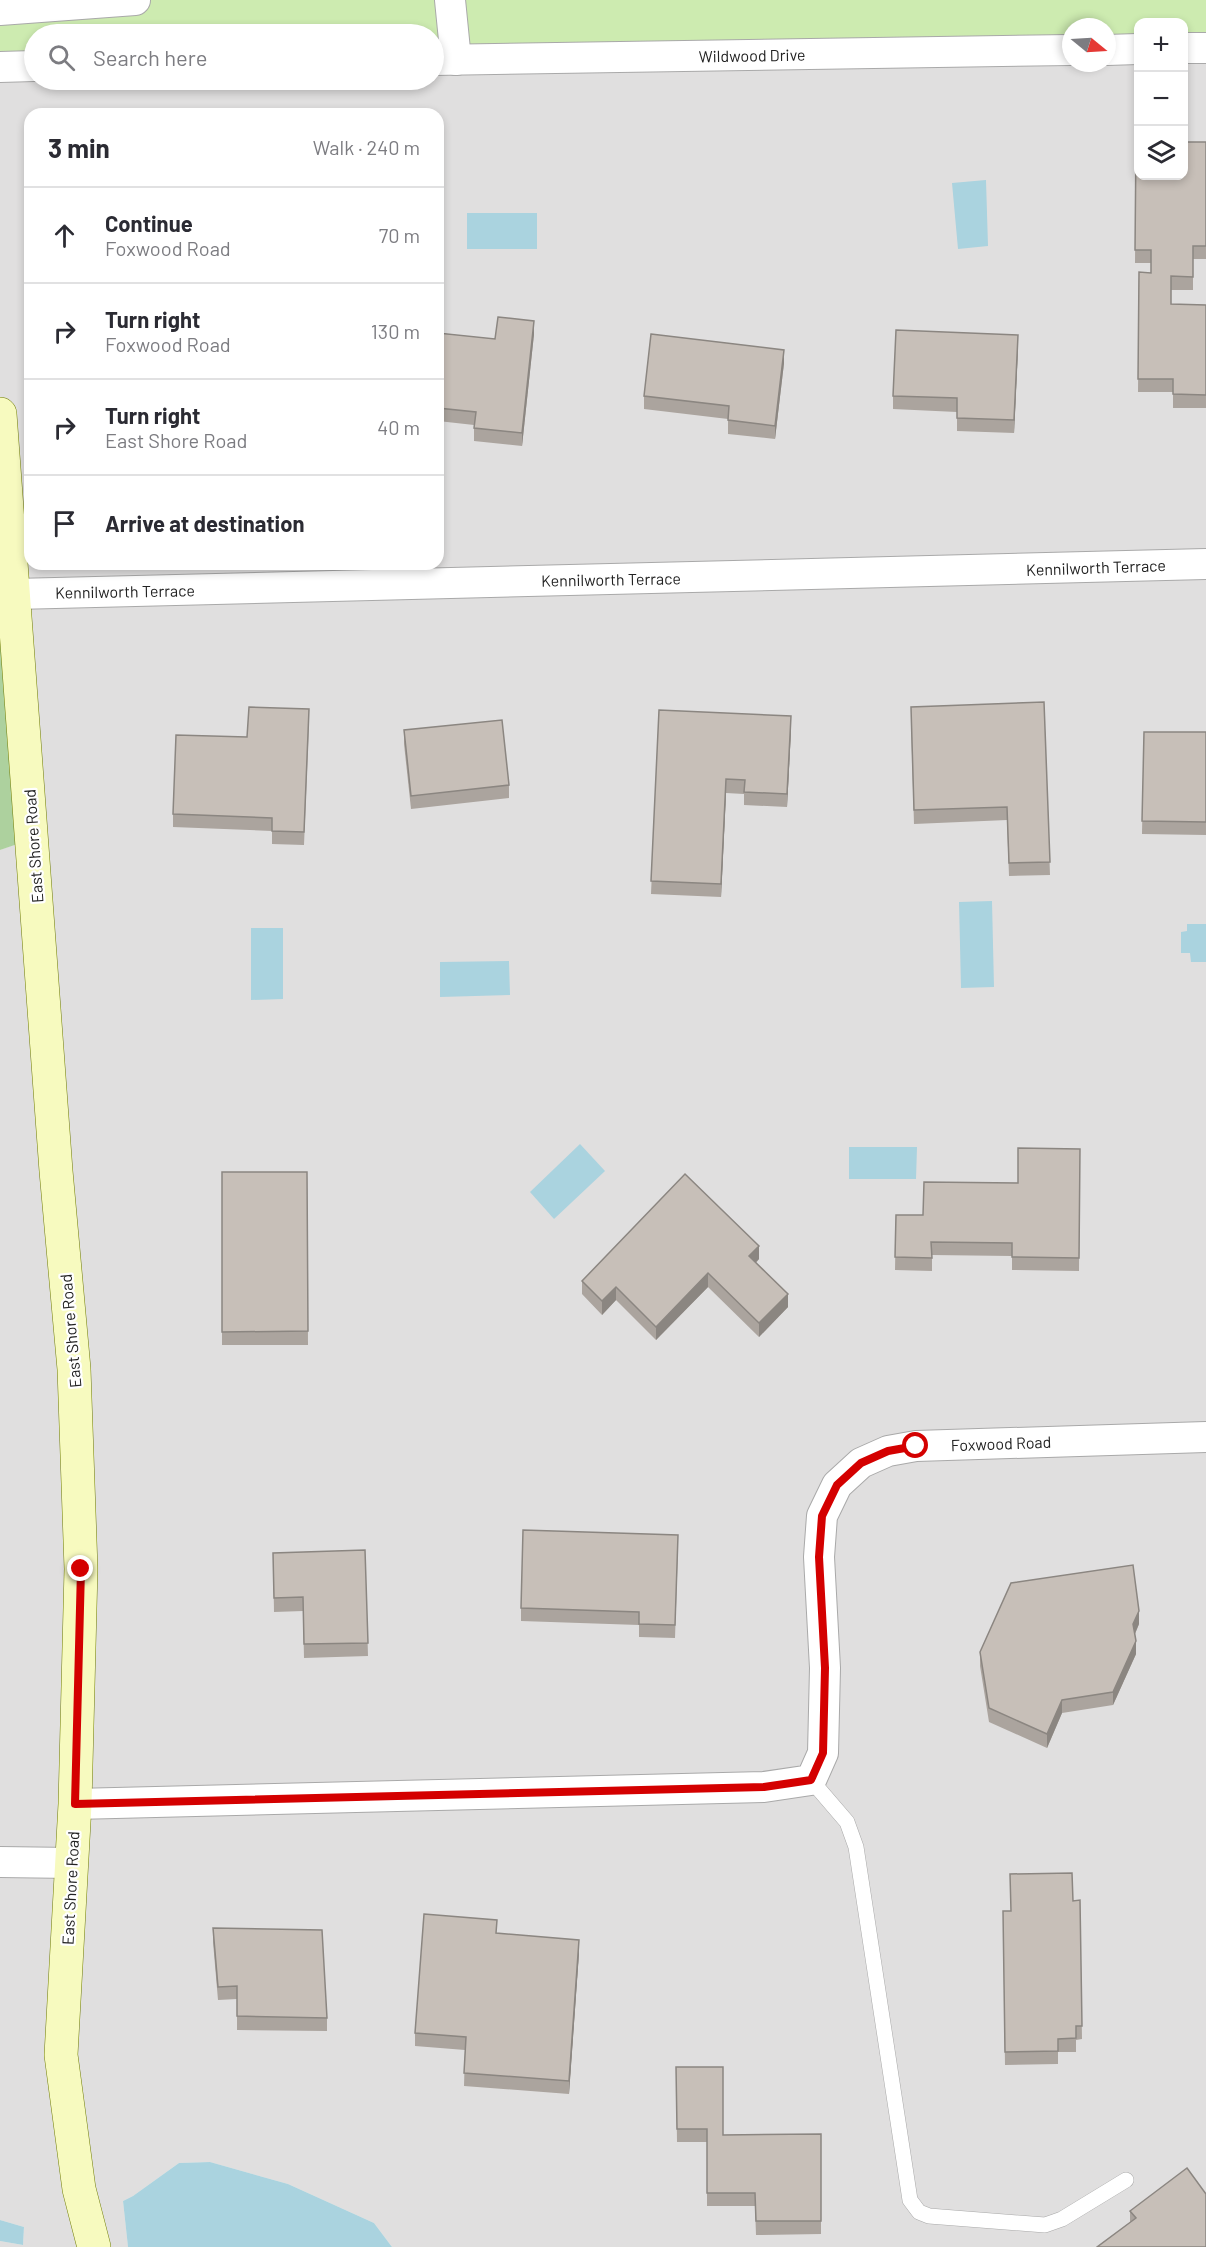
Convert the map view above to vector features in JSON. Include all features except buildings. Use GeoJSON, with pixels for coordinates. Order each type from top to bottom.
{"type":"FeatureCollection","features":[{"type":"Feature","properties":{"kind":"main road","name":"East Shore Road"},"geometry":{"type":"LineString","coordinates":[[0,414],[56,1171],[74,1369],[81,1569],[75,1804],[61,2055],[79,2188],[94,2247]]}},
{"type":"Feature","properties":{"kind":"street"},"geometry":{"type":"LineString","coordinates":[[0,10],[135,0]]}},
{"type":"Feature","properties":{"kind":"street"},"geometry":{"type":"LineString","coordinates":[[445,60],[450,0]]}},
{"type":"Feature","properties":{"kind":"street"},"geometry":{"type":"LineString","coordinates":[[1188,48],[1206,48]]}},
{"type":"Feature","properties":{"kind":"street"},"geometry":{"type":"LineString","coordinates":[[1116,50],[1134,49]]}},
{"type":"Feature","properties":{"kind":"street","name":"Wildwood Drive"},"geometry":{"type":"LineString","coordinates":[[445,60],[1062,50]]}},
{"type":"Feature","properties":{"kind":"street"},"geometry":{"type":"LineString","coordinates":[[0,67],[24,66]]}},
{"type":"Feature","properties":{"kind":"street","name":"Kennilworth Terrace"},"geometry":{"type":"LineString","coordinates":[[15,594],[1206,564]]}},
{"type":"Feature","properties":{"kind":"street","name":"Foxwood Road"},"geometry":{"type":"LineString","coordinates":[[811,1780],[823,1753],[825,1668],[819,1557],[822,1516],[837,1485],[861,1463],[888,1451],[916,1446],[1206,1437]]}},
{"type":"Feature","properties":{"kind":"street"},"geometry":{"type":"LineString","coordinates":[[75,1804],[764,1787],[811,1780]]}},
{"type":"Feature","properties":{"kind":"street"},"geometry":{"type":"LineString","coordinates":[[0,1862],[72,1863]]}},
{"type":"Feature","properties":{"kind":"lane"},"geometry":{"type":"LineString","coordinates":[[811,1780],[847,1822],[856,1847],[910,2200],[919,2212],[929,2216],[1045,2225],[1062,2219],[1126,2181]]}},
{"type":"Feature","properties":{"kind":"shaded area"},"geometry":{"type":"Polygon","coordinates":[[[0,0],[1206,0],[1206,2247],[392,2247],[374,2223],[288,2184],[210,2162],[179,2163],[123,2201],[128,2247],[0,2247],[0,2241],[23,2245],[24,2227],[0,2220],[0,850],[32,838],[0,414],[0,0]]]}},
{"type":"Feature","properties":{"kind":"green space"},"geometry":{"type":"Polygon","coordinates":[[[135,0],[1206,0],[1206,48],[1188,48],[1188,18],[1134,18],[1134,49],[1116,50],[1116,18],[1062,18],[1062,50],[444,60],[444,24],[24,24],[24,66],[0,67],[0,10],[135,0]]]}},
{"type":"Feature","properties":{"kind":"green space"},"geometry":{"type":"Polygon","coordinates":[[[0,414],[32,839],[0,850],[0,414]]]}},
{"type":"Feature","properties":{"kind":"water"},"geometry":{"type":"Polygon","coordinates":[[[986,180],[988,246],[958,249],[952,183],[986,180]]]}},
{"type":"Feature","properties":{"kind":"water"},"geometry":{"type":"Polygon","coordinates":[[[467,213],[537,213],[537,249],[467,249],[467,213]]]}},
{"type":"Feature","properties":{"kind":"water"},"geometry":{"type":"Polygon","coordinates":[[[992,901],[994,987],[961,988],[959,902],[992,901]]]}},
{"type":"Feature","properties":{"kind":"water"},"geometry":{"type":"Polygon","coordinates":[[[1187,924],[1206,924],[1206,962],[1191,962],[1190,953],[1181,953],[1181,932],[1187,931],[1187,924]]]}},
{"type":"Feature","properties":{"kind":"water"},"geometry":{"type":"Polygon","coordinates":[[[251,928],[283,928],[283,999],[251,1000],[251,928]]]}},
{"type":"Feature","properties":{"kind":"water"},"geometry":{"type":"Polygon","coordinates":[[[509,961],[510,995],[440,997],[440,962],[509,961]]]}},
{"type":"Feature","properties":{"kind":"water"},"geometry":{"type":"Polygon","coordinates":[[[580,1144],[605,1171],[554,1219],[530,1192],[580,1144]]]}},
{"type":"Feature","properties":{"kind":"water"},"geometry":{"type":"Polygon","coordinates":[[[849,1147],[917,1147],[916,1179],[849,1179],[849,1147]]]}},
{"type":"Feature","properties":{"kind":"water"},"geometry":{"type":"Polygon","coordinates":[[[210,2162],[288,2184],[374,2223],[392,2247],[128,2247],[123,2201],[179,2163],[210,2162]]]}},
{"type":"Feature","properties":{"kind":"water"},"geometry":{"type":"Polygon","coordinates":[[[0,2220],[24,2227],[23,2245],[0,2241],[0,2220]]]}},
{"type":"Feature","properties":{"kind":"route"},"geometry":{"type":"LineString","coordinates":[[81,1569],[75,1804],[764,1787],[811,1780],[823,1753],[825,1668],[819,1557],[822,1516],[837,1485],[861,1463],[888,1451],[916,1446]]}}]}
